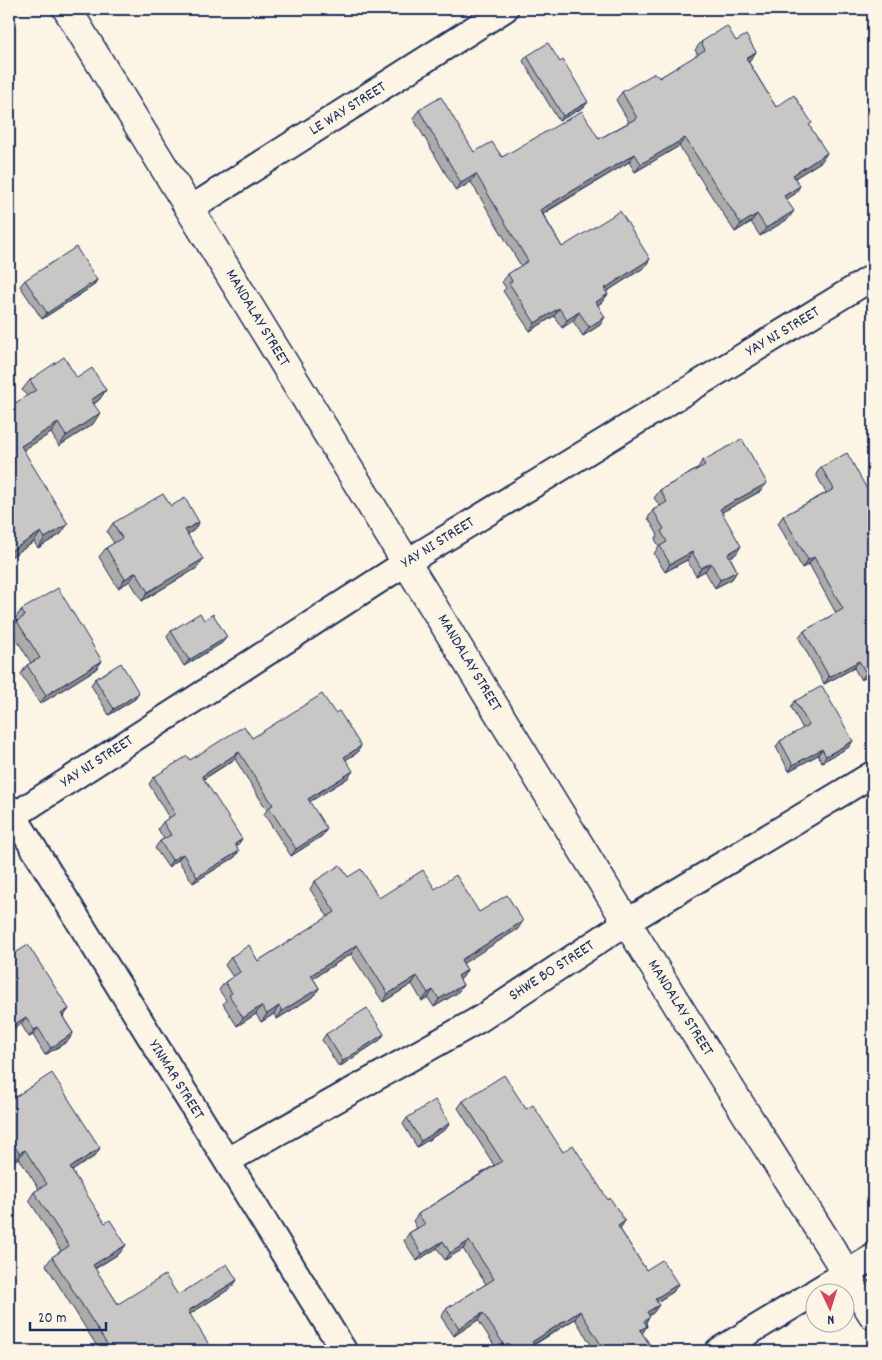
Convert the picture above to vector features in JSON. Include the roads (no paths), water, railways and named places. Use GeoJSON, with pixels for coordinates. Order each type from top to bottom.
{"type":"FeatureCollection","features":[{"type":"Feature","properties":{"kind":"main road","name":"MANDALAY STREET"},"geometry":{"type":"LineString","coordinates":[[68,9],[627,922],[873,1315]]}},
{"type":"Feature","properties":{"kind":"street","name":"LE WAY STREET"},"geometry":{"type":"LineString","coordinates":[[190,208],[505,9]]}},
{"type":"Feature","properties":{"kind":"street","name":"YAY NI STREET"},"geometry":{"type":"LineString","coordinates":[[10,814],[407,562],[873,278]]}},
{"type":"Feature","properties":{"kind":"street","name":"SHWE BO STREET"},"geometry":{"type":"LineString","coordinates":[[227,1161],[480,1019],[627,922],[873,774]]}},
{"type":"Feature","properties":{"kind":"street","name":"YINMAR STREET"},"geometry":{"type":"LineString","coordinates":[[10,814],[344,1351]]}},
{"type":"Feature","properties":{"kind":"street"},"geometry":{"type":"LineString","coordinates":[[832,1282],[873,1257]]}},
{"type":"Feature","properties":{"kind":"street"},"geometry":{"type":"LineString","coordinates":[[718,1351],[804,1300]]}}]}
